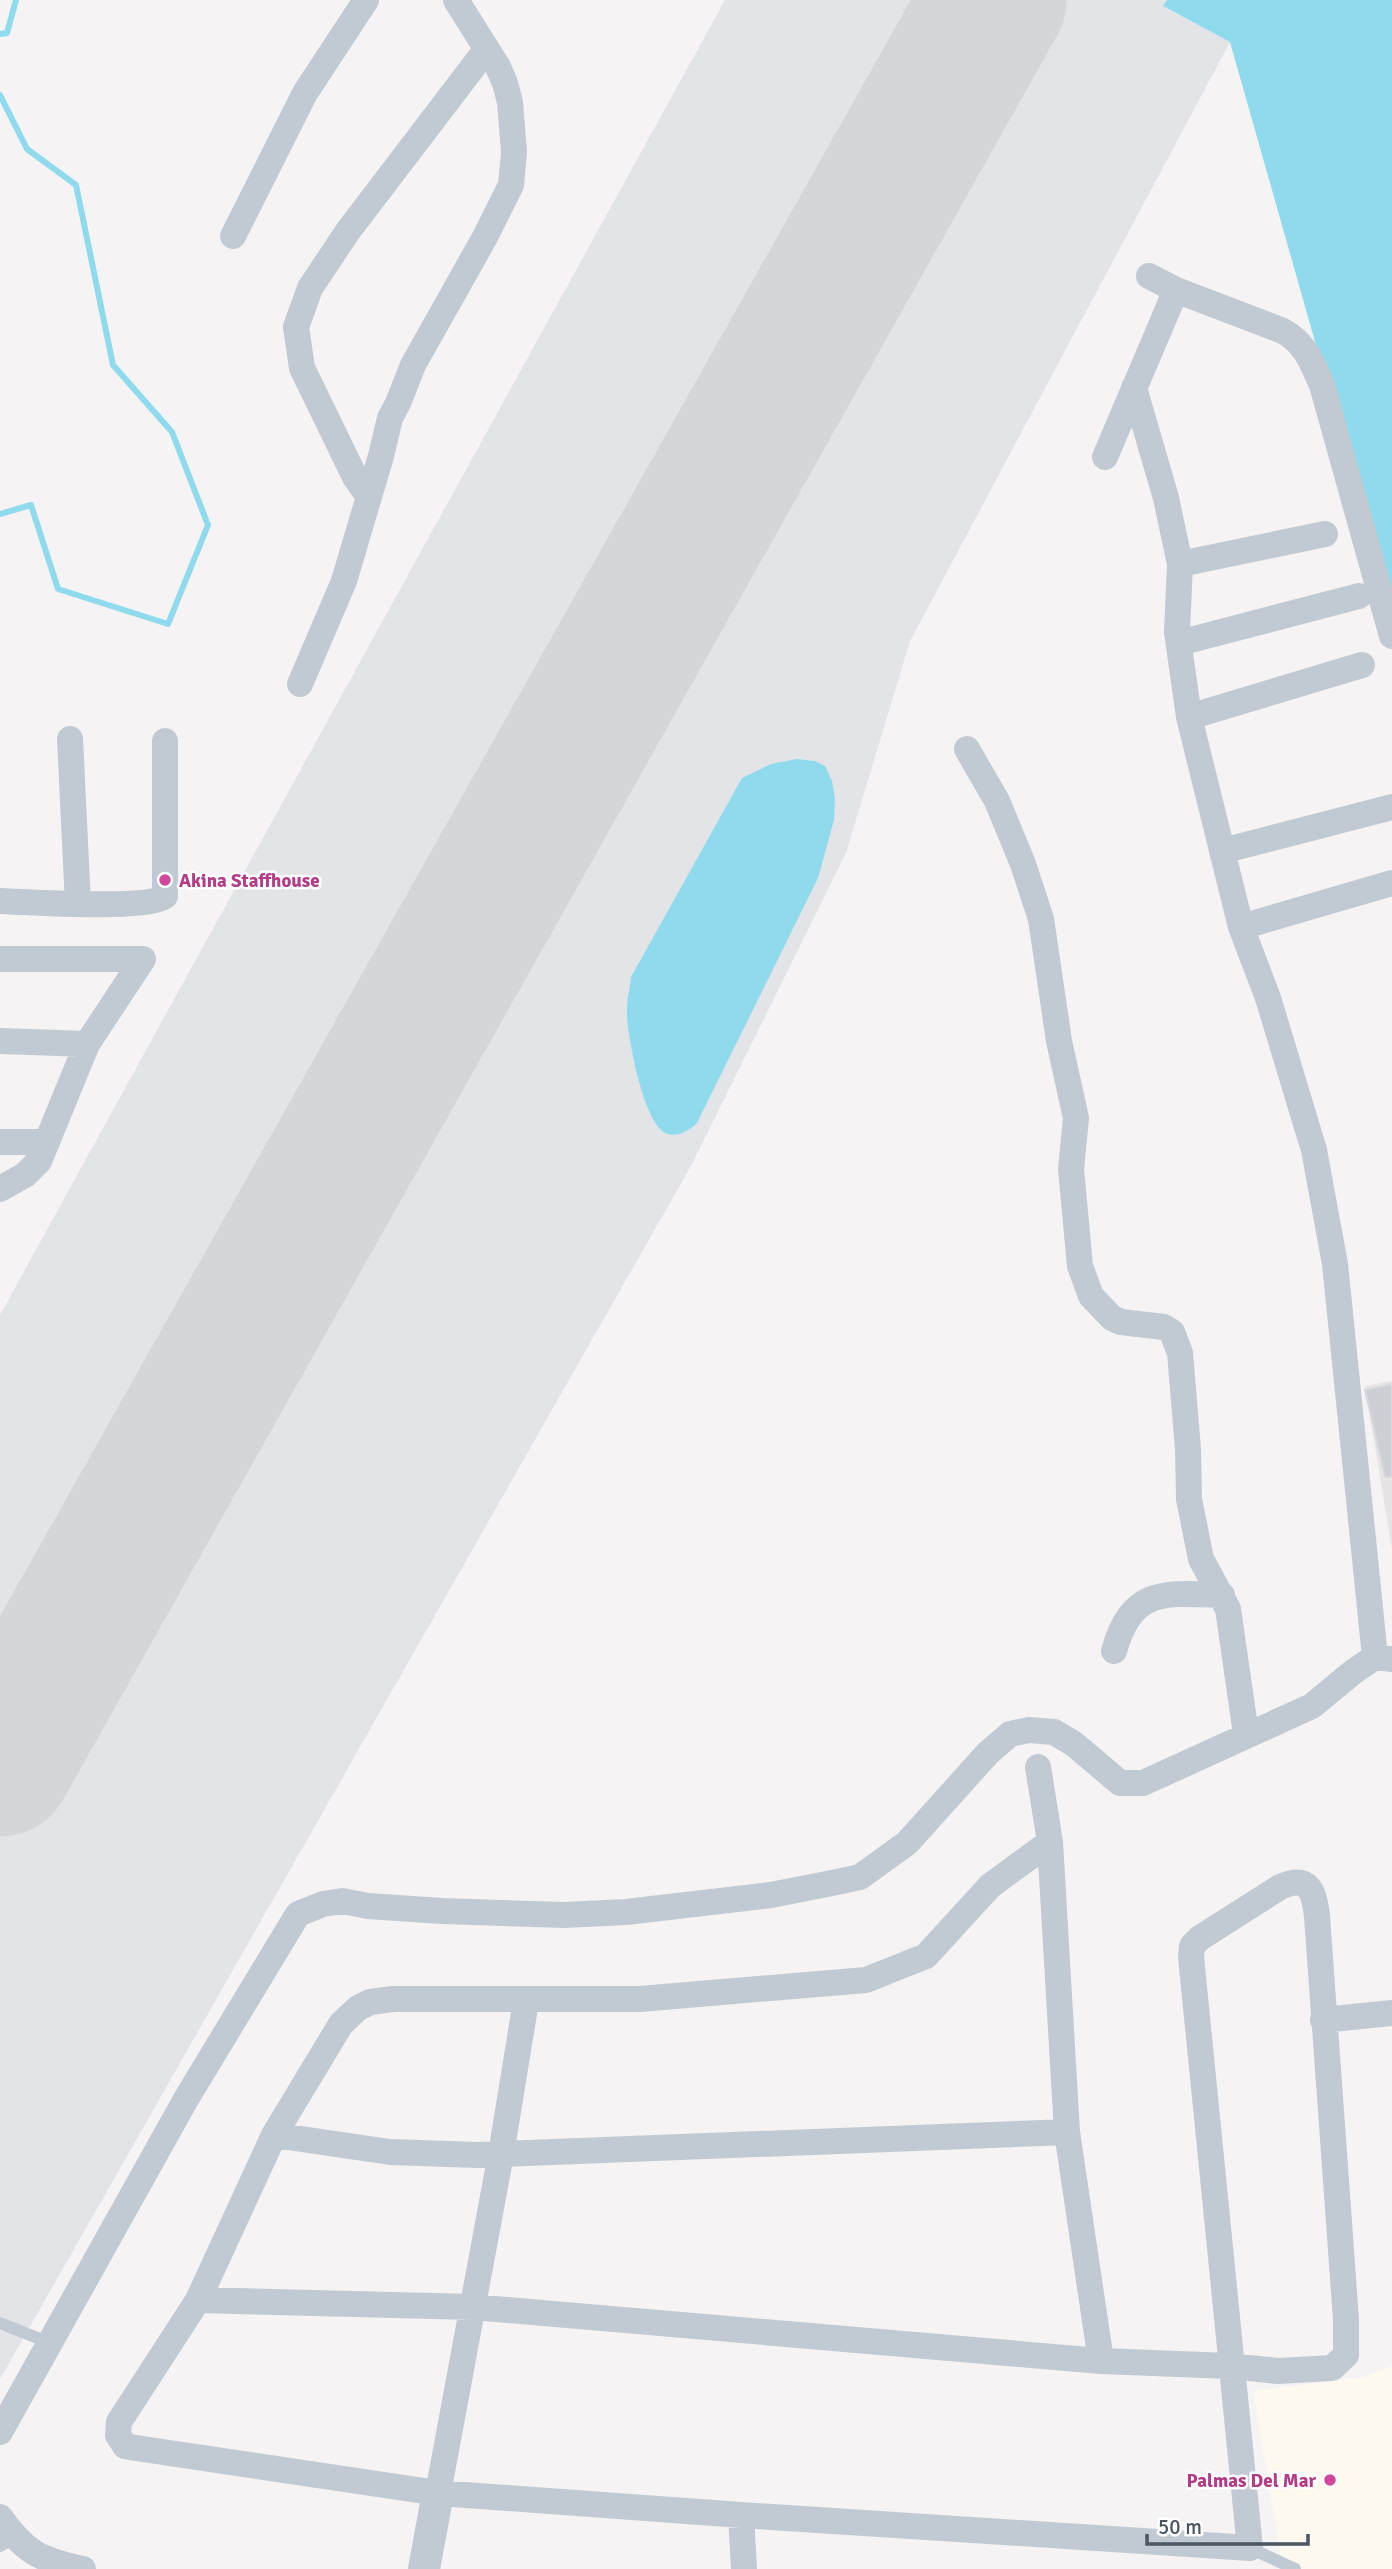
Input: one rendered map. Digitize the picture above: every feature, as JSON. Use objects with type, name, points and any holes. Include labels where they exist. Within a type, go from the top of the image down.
[{"type":"street","points":[[233,236],[305,93],[366,0]]},
{"type":"street","points":[[300,684],[344,582],[390,418],[412,365],[485,237],[511,185],[514,152],[510,102],[498,67],[456,0]]},
{"type":"street","points":[[369,497],[355,477],[302,368],[296,327],[310,288],[348,231],[486,50]]},
{"type":"street","points":[[1149,276],[1283,331],[1297,339],[1304,348],[1322,384],[1392,636]]},
{"type":"street","points":[[1105,457],[1176,289]]},
{"type":"street","points":[[0,2432],[186,2099],[298,1914],[323,1904],[341,1901],[368,1906],[442,1911],[564,1914],[626,1912],[771,1895],[860,1877],[907,1843],[988,1753],[1010,1734],[1029,1730],[1054,1732],[1074,1744],[1120,1783],[1133,1784],[1159,1777],[1312,1706],[1353,1672],[1384,1658],[1335,1264],[1314,1150],[1268,998],[1241,927],[1189,717],[1179,643],[1180,564],[1166,498],[1134,388]]},
{"type":"street","points":[[1180,564],[1325,534]]},
{"type":"street","points":[[1179,643],[1359,596]]},
{"type":"street","points":[[1189,717],[1362,665]]},
{"type":"street","points":[[70,739],[78,904]]},
{"type":"street","points":[[0,901],[78,904],[159,901],[165,896],[165,741]]},
{"type":"street","points":[[967,749],[997,802],[1023,864],[1041,919],[1059,1041],[1076,1118],[1071,1169],[1080,1266],[1091,1296],[1112,1318],[1121,1322],[1164,1327],[1172,1332],[1180,1353],[1188,1449],[1188,1499],[1201,1559],[1228,1609],[1247,1734]]},
{"type":"street","points":[[1222,851],[1392,807]]},
{"type":"street","points":[[1241,927],[1392,883]]},
{"type":"street","points":[[0,959],[143,959],[87,1044],[34,1168],[0,1189]]},
{"type":"street","points":[[0,1041],[87,1044]]},
{"type":"street","points":[[0,1142],[47,1142]]},
{"type":"street","points":[[1114,1651],[1126,1622],[1149,1598],[1188,1594],[1222,1595]]},
{"type":"street","points":[[1038,1767],[1050,1842],[1067,2132],[1101,2361]]},
{"type":"street","points":[[198,2300],[472,2308],[1101,2361],[1230,2366],[1278,2371],[1332,2368],[1346,2355],[1346,2320],[1316,1907],[1307,1886],[1293,1881],[1200,1938],[1192,1946],[1191,1957],[1230,2366],[1250,2548],[438,2493],[125,2445],[117,2435],[119,2422],[198,2300],[274,2135],[341,2024],[358,2008],[370,2002],[393,1999],[640,1999],[866,1980],[926,1956],[990,1886],[1050,1842]]},
{"type":"street","points":[[424,2569],[501,2154],[526,2001]]},
{"type":"street","points":[[1323,2020],[1392,2013]]},
{"type":"street","points":[[274,2135],[390,2152],[477,2155],[1067,2132]]},
{"type":"street","points":[[741,2515],[744,2569]]},
{"type":"street","points":[[0,2517],[8,2542],[49,2561],[83,2569]]},
{"type":"lane","points":[[0,2323],[50,2343]]},
{"type":"lane","points":[[1250,2548],[1295,2569]]},
{"type":"shaded area","points":[[725,0],[1167,0],[1164,7],[1230,42],[910,641],[846,853],[692,1164],[0,2379],[0,1315]]},
{"type":"shaded area","points":[[1392,1381],[1392,1550],[1365,1386]]},
{"type":"shaded area","name":"Palmas Del Mar","points":[[1392,2366],[1392,2569],[1283,2569],[1253,2391],[1364,2377]]},
{"type":"water","points":[[1167,0],[1392,0],[1392,613],[1230,42],[1163,6]]},
{"type":"water","points":[[797,759],[815,761],[825,766],[832,781],[834,820],[818,878],[697,1123],[680,1134],[668,1134],[659,1128],[652,1116],[634,1061],[627,1015],[631,977],[742,778],[771,764]]},
{"type":"building","points":[[1392,1384],[1392,1476],[1385,1477],[1365,1390]]},
{"type":"waterway","points":[[0,34],[7,33],[16,0]]},
{"type":"waterway","points":[[0,95],[27,149],[76,185],[113,365],[172,432],[208,525],[168,624],[58,589],[31,505],[0,514]]},
{"type":"taxiway","points":[[655,565],[673,570],[685,581],[688,606],[685,615],[625,655],[631,579],[646,567],[655,565]]},
{"type":"runway","points":[[0,1764],[994,0]]},
{"type":"place","name":"Akina Staffhouse","points":[[165,880]]},
{"type":"place","name":"Palmas Del Mar","points":[[1330,2480]]}]
